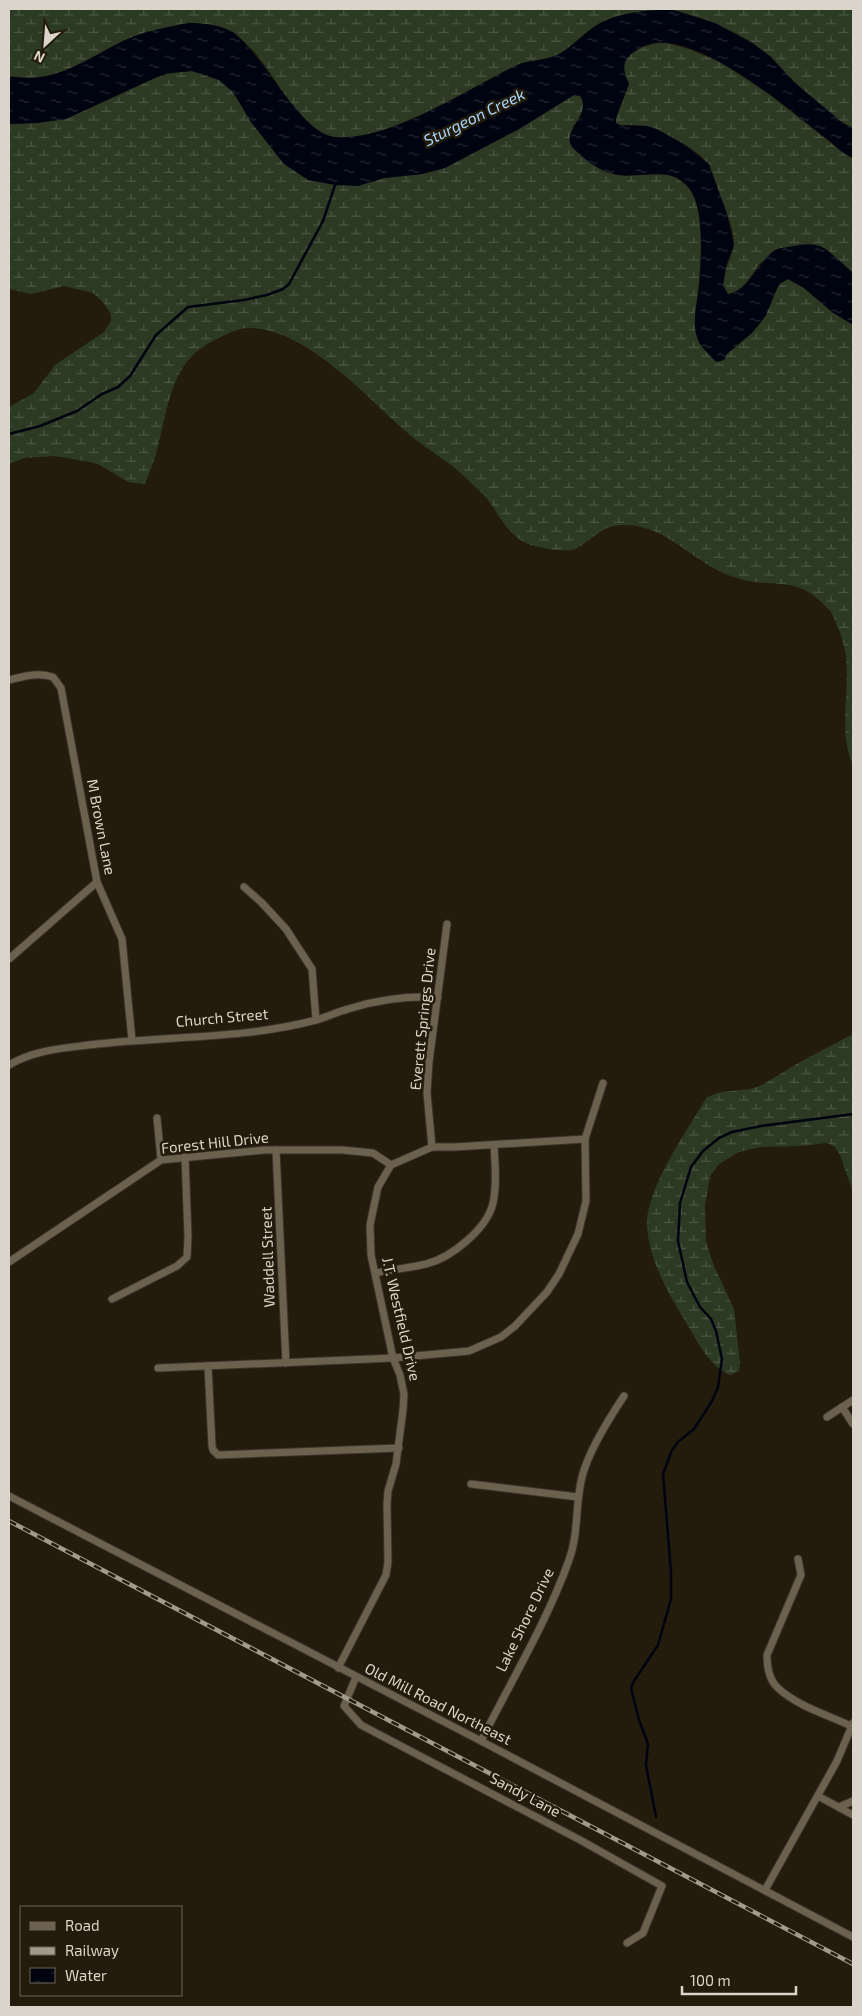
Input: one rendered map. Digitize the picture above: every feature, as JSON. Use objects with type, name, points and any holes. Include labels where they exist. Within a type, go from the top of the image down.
[{"type":"street","name":"M Brown Lane","points":[[9,680],[35,674],[53,677],[61,688],[97,882],[122,938],[132,1040]]},
{"type":"street","points":[[9,958],[97,882]]},
{"type":"street","points":[[244,887],[286,929],[312,969],[316,1020]]},
{"type":"street","name":"Everett Springs Drive","points":[[432,1147],[427,1093],[429,1062],[447,924]]},
{"type":"street","name":"Church Street","points":[[9,1065],[48,1050],[132,1040],[249,1032],[316,1020],[350,1008],[391,1000],[420,996],[438,998]]},
{"type":"street","points":[[158,1368],[393,1358],[468,1351],[485,1345],[516,1326],[547,1292],[569,1255],[583,1219],[586,1186],[585,1139],[603,1083]]},
{"type":"street","points":[[157,1118],[161,1160]]},
{"type":"street","points":[[391,1165],[432,1147],[585,1139]]},
{"type":"street","points":[[376,1272],[428,1264],[455,1251],[479,1230],[493,1205],[496,1168],[494,1145]]},
{"type":"street","name":"Forest Hill Drive","points":[[9,1262],[161,1160],[276,1150],[342,1150],[373,1153],[391,1165]]},
{"type":"street","name":"Waddell Street","points":[[276,1150],[286,1362]]},
{"type":"street","points":[[112,1299],[177,1266],[187,1257],[185,1157]]},
{"type":"street","name":"J.T. Westfield Drive","points":[[338,1668],[386,1575],[388,1562],[387,1504],[399,1448],[404,1394],[400,1375],[393,1358],[372,1255],[370,1225],[378,1187],[391,1165]]},
{"type":"street","points":[[208,1366],[212,1450],[218,1455],[399,1448]]},
{"type":"street","name":"Lake Shore Drive","points":[[481,1740],[549,1609],[562,1579],[570,1557],[576,1530],[578,1497],[582,1476],[589,1457],[624,1396]]},
{"type":"street","points":[[827,1417],[853,1400]]},
{"type":"street","points":[[842,1407],[853,1424]]},
{"type":"street","points":[[471,1484],[578,1497]]},
{"type":"street","name":"Old Mill Road Northeast","points":[[9,1496],[338,1668],[481,1740],[853,1937]]},
{"type":"street","points":[[765,1890],[837,1761],[852,1724],[795,1699],[776,1687],[767,1668],[767,1655],[801,1575],[798,1559]]},
{"type":"street","name":"Sandy Lane","points":[[356,1677],[344,1706],[361,1724],[582,1841],[662,1886],[643,1933],[627,1943]]},
{"type":"street","points":[[818,1796],[853,1815]]},
{"type":"street","points":[[839,1807],[853,1801]]},
{"type":"green space","points":[[9,9],[853,9],[853,128],[826,111],[767,55],[748,40],[703,19],[672,10],[591,29],[555,56],[515,66],[449,101],[394,126],[368,134],[345,138],[327,135],[306,121],[288,100],[258,56],[233,32],[148,31],[124,41],[76,67],[57,74],[32,78],[9,76]]},
{"type":"green space","points":[[663,42],[688,49],[720,62],[769,94],[837,148],[853,158],[853,273],[825,248],[760,263],[743,286],[728,294],[724,289],[723,283],[733,250],[733,231],[725,207],[703,158],[685,144],[651,128],[616,123],[616,118],[629,84],[624,70],[626,60],[640,49]]},
{"type":"green space","points":[[192,71],[219,80],[233,92],[251,122],[284,164],[358,186],[384,178],[422,174],[445,168],[519,129],[574,95],[580,96],[583,109],[572,128],[624,176],[650,173],[666,174],[682,182],[693,195],[700,219],[701,235],[700,270],[695,313],[727,354],[758,326],[766,315],[776,290],[788,279],[804,288],[832,312],[853,325],[853,765],[845,733],[847,664],[844,647],[833,615],[818,599],[795,586],[761,583],[734,577],[707,564],[656,532],[641,527],[617,525],[610,527],[571,550],[552,549],[528,544],[509,530],[486,497],[460,472],[404,430],[352,382],[312,351],[291,339],[269,331],[242,329],[211,342],[192,356],[184,366],[172,390],[156,454],[145,484],[128,482],[100,465],[55,456],[24,458],[9,464],[9,407],[34,393],[55,365],[104,332],[111,321],[111,314],[102,301],[93,293],[64,286],[31,294],[9,289],[9,124],[66,119],[157,77],[171,73]]},
{"type":"green space","points":[[853,1034],[853,1192],[840,1155],[834,1146],[827,1143],[760,1147],[739,1152],[719,1164],[710,1176],[705,1205],[706,1242],[714,1266],[734,1309],[740,1362],[739,1371],[731,1375],[717,1367],[705,1354],[661,1278],[652,1253],[647,1227],[652,1196],[669,1160],[707,1097],[721,1092],[751,1089],[762,1085]]},
{"type":"water","name":"Sturgeon Creek","points":[[670,9],[715,23],[754,44],[771,57],[794,82],[844,124],[853,128],[853,158],[842,152],[787,108],[736,71],[709,56],[682,46],[658,43],[638,49],[628,57],[624,69],[629,84],[616,118],[616,123],[620,125],[647,126],[657,129],[685,145],[709,164],[727,214],[734,245],[727,263],[723,285],[728,294],[735,292],[748,282],[763,261],[775,250],[801,245],[818,245],[828,251],[853,273],[853,325],[832,312],[804,288],[788,279],[779,284],[766,315],[753,332],[727,354],[724,360],[715,361],[699,343],[695,327],[700,278],[701,229],[694,197],[687,186],[679,179],[669,175],[608,173],[579,154],[570,144],[570,137],[582,110],[583,103],[580,96],[574,95],[519,129],[445,168],[422,174],[384,178],[358,186],[335,185],[308,180],[284,164],[251,122],[233,92],[219,80],[192,71],[171,73],[157,77],[66,119],[9,124],[9,76],[25,78],[55,74],[125,40],[157,29],[195,23],[218,26],[234,33],[258,58],[295,108],[321,132],[334,137],[356,136],[403,123],[520,64],[555,56],[591,29],[609,19],[629,13]]},
{"type":"waterway","points":[[9,434],[40,426],[77,411],[102,394],[118,387],[130,376],[156,335],[188,307],[244,300],[283,289],[289,284],[323,221],[335,185],[337,184]]},
{"type":"waterway","points":[[656,1817],[646,1765],[648,1744],[639,1720],[631,1688],[658,1645],[671,1599],[671,1572],[663,1474],[672,1450],[678,1442],[694,1429],[712,1401],[718,1387],[722,1359],[716,1331],[711,1319],[700,1307],[687,1282],[678,1241],[680,1203],[691,1167],[703,1151],[719,1138],[732,1132],[761,1126],[853,1114]]},
{"type":"railway","points":[[9,1521],[853,1964]]}]
